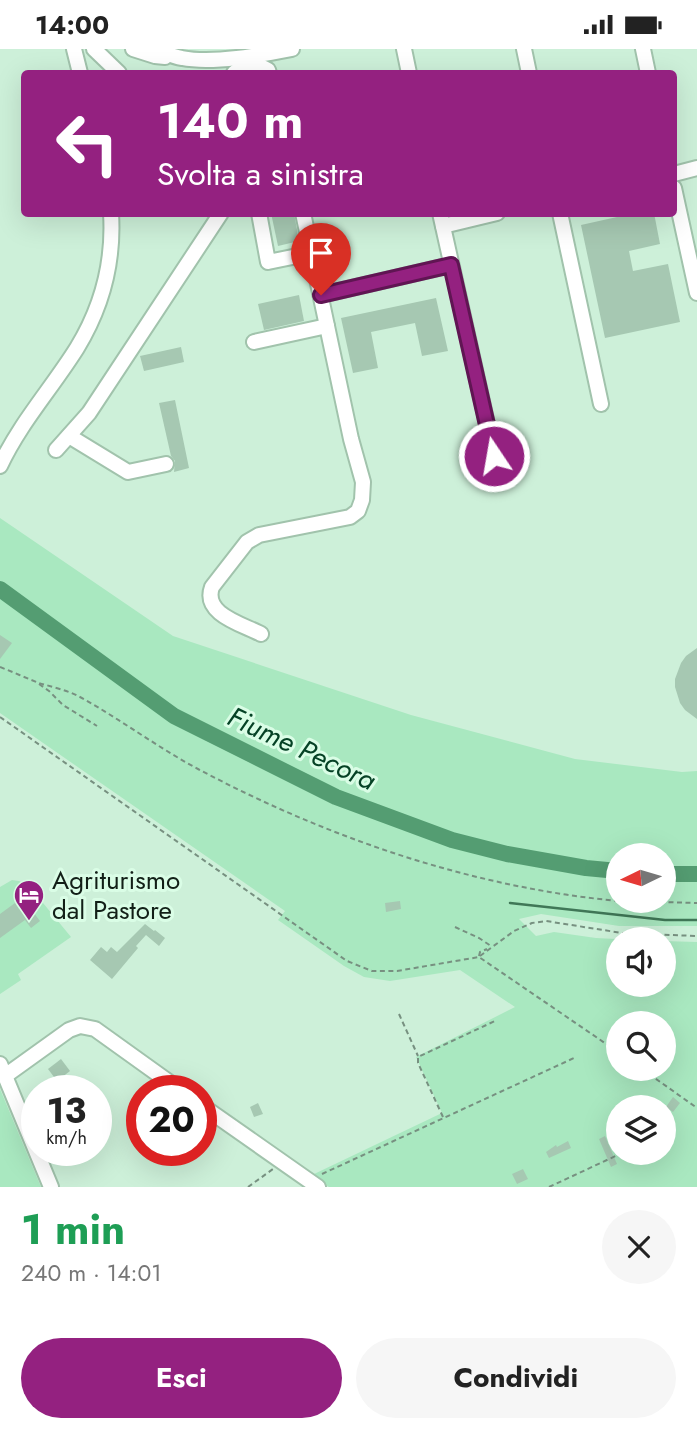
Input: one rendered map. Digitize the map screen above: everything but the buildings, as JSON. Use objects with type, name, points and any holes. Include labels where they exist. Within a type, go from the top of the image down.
[{"type":"street","points":[[74,49],[79,70]]},
{"type":"street","points":[[94,49],[114,70]]},
{"type":"street","points":[[133,49],[155,55],[212,59],[292,49]]},
{"type":"street","points":[[156,49],[181,58]]},
{"type":"street","points":[[404,49],[408,70]]},
{"type":"street","points":[[524,49],[528,70]]},
{"type":"street","points":[[643,49],[648,70]]},
{"type":"street","points":[[238,70],[251,64],[268,70]]},
{"type":"street","points":[[677,173],[697,169]]},
{"type":"street","points":[[677,202],[697,293]]},
{"type":"street","points":[[0,466],[11,443],[78,347],[101,299],[112,239],[111,217]]},
{"type":"street","points":[[56,450],[89,413],[218,217]]},
{"type":"street","points":[[260,217],[268,262],[312,253]]},
{"type":"street","points":[[261,633],[216,612],[209,594],[212,587],[247,542],[259,535],[350,517],[358,511],[362,500],[363,482],[351,439],[304,217]]},
{"type":"street","points":[[465,217],[441,220],[494,456]]},
{"type":"street","points":[[561,217],[601,404]]},
{"type":"street","points":[[321,295],[451,265]]},
{"type":"street","points":[[254,342],[327,326]]},
{"type":"street","points":[[69,436],[128,472],[166,464]]},
{"type":"street","points":[[0,453],[11,443]]},
{"type":"street","points":[[51,1187],[2,1070],[80,1026],[95,1029],[159,1075]]},
{"type":"street","points":[[217,1116],[313,1184]]},
{"type":"path","points":[[1,668],[77,696],[211,775],[296,816],[392,853],[504,884],[606,899]]},
{"type":"path","points":[[36,682],[63,705],[97,726]]},
{"type":"path","points":[[0,717],[347,961],[372,971],[397,971],[479,957],[514,931],[532,923],[546,921],[622,933],[697,936]]},
{"type":"path","points":[[676,902],[697,903]]},
{"type":"path","points":[[455,927],[479,938],[490,947]]},
{"type":"path","points":[[479,957],[606,1044]]},
{"type":"path","points":[[399,1014],[443,1118]]},
{"type":"path","points":[[418,1057],[496,1020]]},
{"type":"path","points":[[313,1184],[443,1118],[574,1058]]},
{"type":"path","points":[[659,1081],[697,1108]]},
{"type":"path","points":[[549,1187],[606,1160]]},
{"type":"path","points":[[248,1187],[283,1163]]},
{"type":"green space","points":[[0,518],[173,636],[411,715],[575,759],[682,772],[697,771],[697,926],[619,926],[541,914],[519,919],[536,936],[554,932],[606,939],[606,997],[676,997],[676,941],[697,942],[697,1187],[329,1187],[312,1175],[442,1113],[416,1057],[515,1007],[460,970],[390,981],[364,977],[278,920],[285,911],[0,713]]},
{"type":"green space","name":"Agriturismo dal Pastore","points":[[12,880],[29,886],[71,937],[18,974],[21,980],[0,994],[0,887]]},
{"type":"green space","points":[[0,1089],[21,1139],[21,1166],[32,1166],[41,1187],[0,1187]]},
{"type":"waterway","name":"Fiume Pecora","points":[[0,589],[174,716],[336,797],[452,840],[507,854],[606,870]]},
{"type":"waterway","name":"Fiume Pecora","points":[[676,874],[697,874]]},
{"type":"waterway","points":[[510,903],[665,920],[697,920]]},
{"type":"place","name":"Agriturismo dal Pastore","points":[[29,922]]},
{"type":"route","points":[[321,295],[451,265],[494,456]]}]
